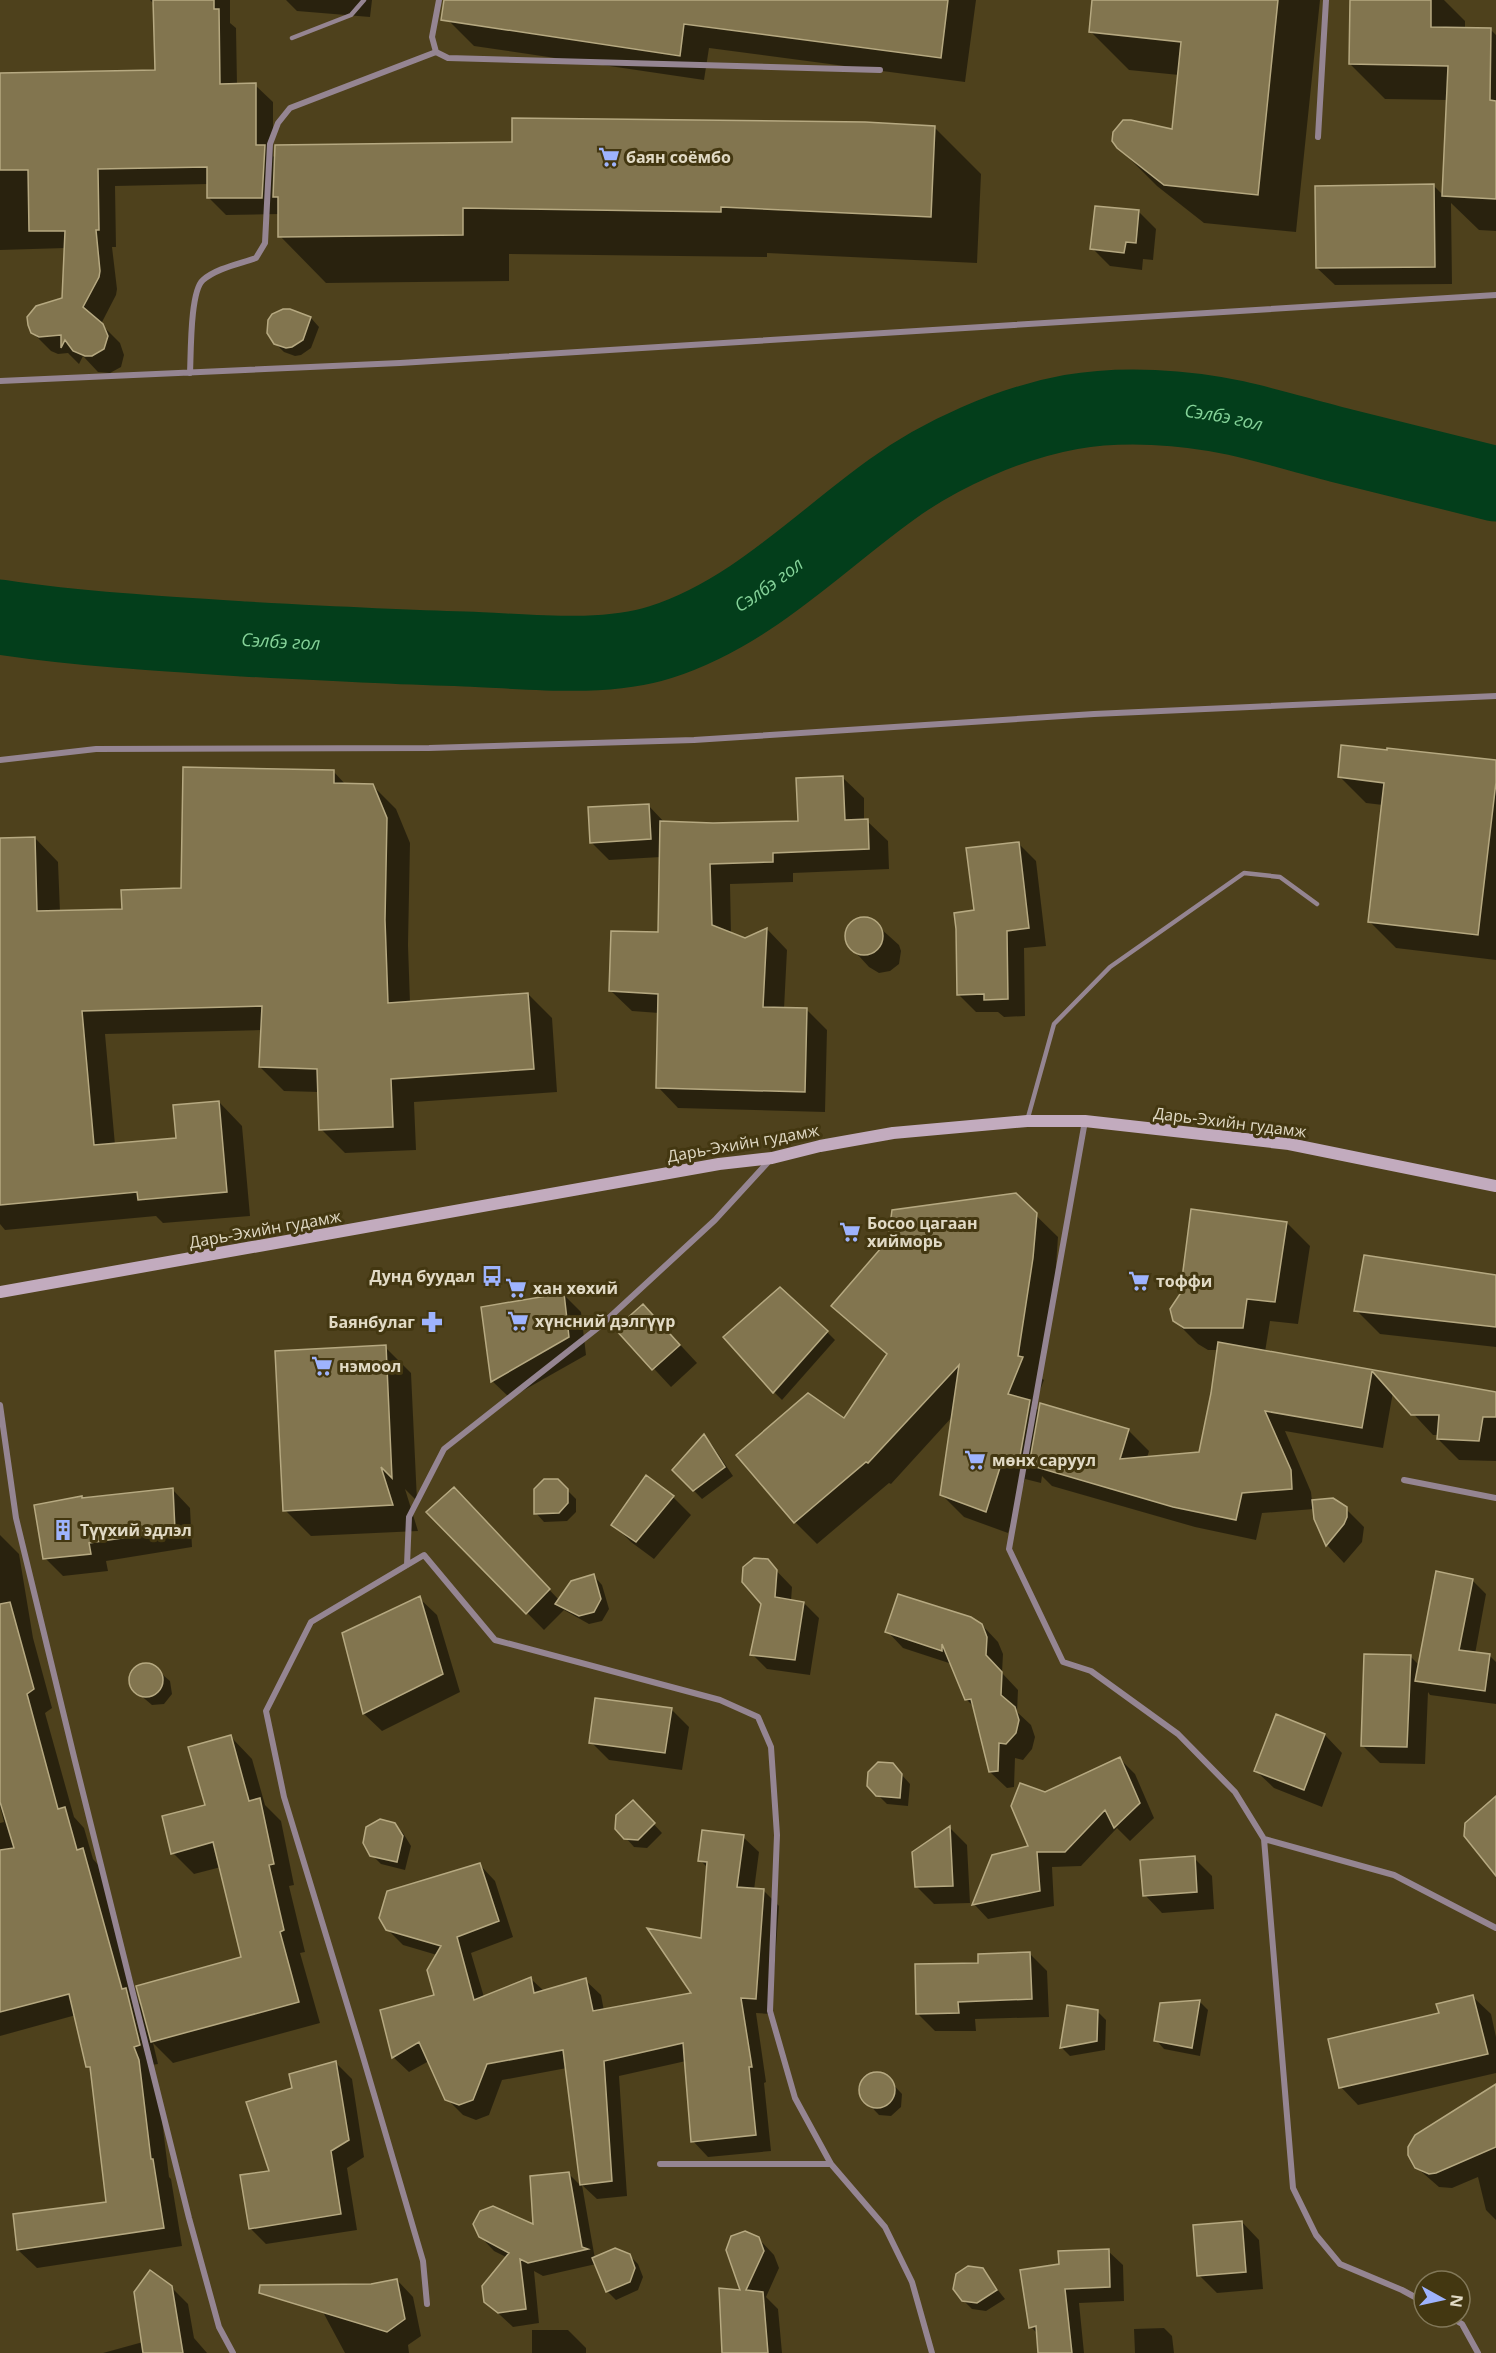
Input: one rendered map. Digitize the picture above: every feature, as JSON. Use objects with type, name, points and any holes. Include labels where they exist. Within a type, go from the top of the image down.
[{"type":"main road","name":"Дарь-Эхийн гудамж","points":[[0,1293],[719,1164],[772,1158],[820,1146],[893,1133],[1027,1121],[1085,1121],[1289,1144],[1496,1186]]},
{"type":"street","points":[[436,52],[432,37],[439,0]]},
{"type":"street","points":[[1317,136],[1326,0]]},
{"type":"street","points":[[190,373],[196,293],[201,281],[221,270],[256,258],[265,243],[270,144],[278,123],[290,108],[436,52],[448,58],[880,70]]},
{"type":"street","points":[[0,381],[400,363],[1496,295]]},
{"type":"street","points":[[0,760],[96,749],[429,748],[694,740],[1094,714],[1496,696]]},
{"type":"street","points":[[1085,1121],[1009,1550],[1063,1662],[1091,1671],[1178,1734],[1235,1792],[1264,1839],[1293,2188],[1317,2235],[1340,2264],[1412,2295]]},
{"type":"street","points":[[407,1564],[409,1517],[444,1449],[599,1327],[715,1220],[772,1158]]},
{"type":"street","points":[[0,1405],[16,1518],[75,1761],[189,2218],[219,2327],[233,2353]]},
{"type":"street","points":[[1404,1480],[1496,1498]]},
{"type":"street","points":[[427,2304],[423,2261],[362,2050],[284,1797],[266,1711],[311,1622],[424,1555],[495,1640],[720,1700],[758,1717],[771,1747],[777,1835],[770,2010],[795,2098],[831,2164],[885,2228],[912,2282],[932,2353]]},
{"type":"street","points":[[1264,1839],[1394,1875],[1496,1928]]},
{"type":"street","points":[[660,2164],[831,2164]]},
{"type":"street","points":[[1465,2329],[1478,2353]]},
{"type":"lane","points":[[292,38],[351,15],[364,0]]},
{"type":"lane","points":[[1027,1121],[1054,1024],[1110,967],[1244,873],[1280,877],[1317,904]]},
{"type":"building","points":[[153,0],[214,0],[214,9],[219,9],[220,84],[256,83],[256,145],[265,145],[262,198],[207,198],[207,167],[98,169],[99,230],[96,230],[100,271],[83,307],[103,324],[108,336],[104,349],[92,356],[85,356],[73,351],[65,340],[61,348],[61,335],[39,337],[31,333],[28,325],[27,317],[36,306],[62,298],[65,231],[29,231],[28,170],[0,170],[0,73],[155,70]]},
{"type":"building","points":[[444,0],[948,0],[941,58],[684,24],[680,56],[441,20]]},
{"type":"building","points":[[1092,0],[1278,0],[1258,195],[1164,185],[1117,148],[1112,141],[1113,132],[1123,120],[1172,129],[1181,42],[1089,32]]},
{"type":"building","points":[[1350,0],[1431,0],[1431,27],[1491,28],[1490,100],[1496,101],[1496,199],[1442,196],[1448,66],[1349,64]]},
{"type":"building","points":[[512,118],[865,122],[935,126],[931,217],[721,207],[721,212],[463,208],[463,235],[278,237],[278,197],[273,197],[275,145],[512,142]]},
{"type":"building","points":[[1434,184],[1435,267],[1316,268],[1315,186]]},
{"type":"building","points":[[1095,206],[1139,210],[1136,243],[1126,242],[1124,253],[1090,249]]},
{"type":"building","points":[[283,309],[290,309],[311,317],[303,340],[286,348],[274,344],[267,333],[268,320],[272,314]]},
{"type":"building","points":[[1341,745],[1496,760],[1496,782],[1478,935],[1368,922],[1384,783],[1338,777]]},
{"type":"building","points":[[183,767],[334,770],[334,783],[373,784],[387,818],[385,920],[388,1003],[528,993],[534,1069],[391,1079],[393,1127],[319,1130],[317,1069],[259,1067],[262,1006],[82,1011],[94,1145],[176,1138],[173,1105],[219,1101],[227,1192],[138,1200],[137,1192],[0,1205],[0,838],[35,837],[37,911],[122,909],[121,890],[181,888]]},
{"type":"building","points":[[843,776],[845,820],[868,819],[869,849],[773,853],[773,862],[710,864],[712,925],[745,938],[767,928],[763,1007],[807,1008],[805,1092],[656,1088],[658,994],[609,991],[611,931],[658,932],[660,821],[713,823],[798,821],[796,778]]},
{"type":"building","points":[[649,804],[651,839],[590,843],[588,807]]},
{"type":"building","points":[[1019,842],[1029,928],[1007,931],[1008,999],[984,1000],[984,994],[957,995],[954,913],[974,910],[966,848]]},
{"type":"building","points":[[864,917],[878,922],[883,936],[878,950],[864,955],[850,950],[845,936],[850,922]]},
{"type":"building","points":[[1016,1193],[1037,1213],[1033,1258],[1018,1356],[1023,1357],[1008,1394],[1030,1400],[1019,1462],[1003,1458],[986,1512],[940,1495],[959,1365],[868,1463],[866,1462],[794,1523],[736,1455],[808,1393],[844,1418],[887,1354],[831,1306],[888,1240],[892,1210]]},
{"type":"building","points":[[1191,1209],[1287,1222],[1275,1302],[1247,1299],[1243,1328],[1184,1328],[1173,1321],[1170,1309],[1180,1294]]},
{"type":"building","points":[[1364,1255],[1496,1275],[1496,1327],[1354,1311]]},
{"type":"building","points":[[780,1287],[828,1331],[773,1393],[723,1337]]},
{"type":"building","points":[[564,1293],[569,1337],[491,1382],[481,1307]]},
{"type":"building","points":[[643,1304],[680,1345],[652,1370],[615,1329]]},
{"type":"building","points":[[1218,1342],[1496,1392],[1496,1417],[1483,1417],[1479,1441],[1437,1439],[1439,1415],[1411,1415],[1372,1371],[1362,1428],[1265,1411],[1291,1470],[1292,1489],[1242,1493],[1236,1520],[1173,1507],[1029,1465],[1040,1403],[1129,1429],[1120,1459],[1199,1452]]},
{"type":"building","points":[[386,1345],[392,1478],[381,1467],[393,1505],[283,1511],[275,1351]]},
{"type":"building","points":[[704,1434],[725,1467],[693,1491],[672,1470]]},
{"type":"building","points":[[646,1475],[674,1496],[636,1542],[611,1525]]},
{"type":"building","points":[[544,1479],[558,1479],[568,1489],[568,1503],[559,1513],[534,1514],[534,1489]]},
{"type":"building","points":[[454,1487],[550,1589],[526,1614],[426,1512]]},
{"type":"building","points":[[173,1488],[175,1530],[89,1543],[91,1554],[43,1559],[34,1505],[82,1496],[82,1498]]},
{"type":"building","points":[[1333,1498],[1347,1507],[1347,1517],[1326,1546],[1314,1519],[1312,1500]]},
{"type":"building","points":[[754,1558],[768,1559],[777,1570],[775,1597],[804,1602],[795,1660],[750,1655],[761,1604],[742,1582],[743,1567]]},
{"type":"building","points":[[1436,1571],[1473,1579],[1459,1650],[1490,1654],[1485,1691],[1415,1681]]},
{"type":"building","points":[[594,1574],[601,1599],[594,1612],[579,1616],[555,1604],[571,1581]]},
{"type":"building","points":[[898,1594],[971,1617],[982,1624],[987,1637],[986,1655],[1002,1672],[1001,1695],[1015,1707],[1019,1720],[1016,1733],[1006,1744],[999,1743],[998,1771],[989,1772],[971,1699],[965,1700],[942,1644],[942,1651],[885,1632]]},
{"type":"building","points":[[420,1596],[443,1674],[363,1714],[342,1633]]},
{"type":"building","points":[[10,1602],[34,1689],[27,1694],[58,1809],[65,1807],[77,1850],[83,1848],[122,1989],[126,1988],[140,2045],[134,2047],[139,2060],[151,2159],[153,2159],[164,2228],[17,2250],[13,2214],[106,2202],[90,2067],[86,2067],[69,1994],[0,2012],[0,1850],[14,1848],[0,1802],[0,1604]]},
{"type":"building","points":[[1364,1654],[1411,1655],[1407,1747],[1361,1746]]},
{"type":"building","points":[[146,1663],[158,1668],[163,1680],[158,1692],[146,1697],[134,1692],[129,1680],[134,1668]]},
{"type":"building","points":[[595,1698],[672,1708],[665,1753],[589,1743]]},
{"type":"building","points":[[1276,1714],[1325,1734],[1304,1790],[1254,1771]]},
{"type":"building","points":[[231,1735],[249,1801],[260,1798],[274,1864],[269,1865],[284,1930],[280,1932],[299,2002],[151,2042],[136,1986],[241,1957],[213,1842],[171,1854],[162,1816],[205,1805],[188,1747]]},
{"type":"building","points":[[1120,1757],[1140,1803],[1114,1828],[1105,1810],[1065,1852],[1037,1852],[1040,1891],[972,1905],[992,1855],[1028,1846],[1011,1806],[1020,1783],[1045,1792]]},
{"type":"building","points":[[878,1762],[893,1763],[902,1774],[900,1798],[876,1796],[867,1786],[868,1772]]},
{"type":"building","points":[[1496,1796],[1496,1876],[1464,1836],[1465,1823]]},
{"type":"building","points":[[633,1800],[655,1823],[638,1840],[624,1839],[615,1829],[616,1815]]},
{"type":"building","points":[[380,1819],[395,1823],[403,1836],[397,1862],[370,1856],[363,1843],[366,1827]]},
{"type":"building","points":[[950,1826],[953,1886],[915,1887],[912,1852]]},
{"type":"building","points":[[702,1830],[744,1835],[737,1887],[764,1889],[756,1999],[741,1998],[752,2067],[749,2067],[756,2135],[691,2142],[683,2043],[604,2061],[612,2181],[580,2185],[563,2050],[487,2064],[473,2100],[459,2105],[445,2100],[419,2042],[392,2058],[380,2010],[434,1995],[427,1970],[441,1946],[386,1930],[379,1918],[387,1891],[480,1863],[499,1921],[457,1937],[474,2000],[531,1977],[534,1993],[586,1978],[593,2011],[691,1993],[647,1928],[701,1938],[707,1862],[698,1861]]},
{"type":"building","points":[[1195,1856],[1197,1892],[1143,1896],[1140,1860]]},
{"type":"building","points":[[1030,1952],[1032,1999],[958,2002],[959,2013],[916,2014],[915,1964],[978,1963],[978,1954]]},
{"type":"building","points":[[1473,1995],[1488,2054],[1339,2088],[1328,2039],[1439,2013],[1436,2004]]},
{"type":"building","points":[[1200,2000],[1192,2048],[1154,2041],[1160,2003]]},
{"type":"building","points":[[1067,2005],[1098,2010],[1097,2041],[1060,2048]]},
{"type":"building","points":[[336,2061],[349,2140],[331,2151],[341,2214],[249,2229],[240,2175],[269,2171],[246,2102],[292,2088],[289,2074]]},
{"type":"building","points":[[877,2072],[889,2078],[895,2090],[889,2102],[877,2108],[865,2102],[859,2090],[865,2078]]},
{"type":"building","points":[[1496,2084],[1496,2147],[1436,2173],[1429,2174],[1415,2168],[1408,2155],[1408,2147],[1415,2135]]},
{"type":"building","points":[[569,2172],[582,2247],[588,2249],[528,2263],[520,2259],[526,2309],[498,2313],[484,2302],[482,2286],[509,2253],[479,2237],[473,2224],[480,2211],[493,2206],[533,2224],[530,2176]]},
{"type":"building","points":[[1242,2221],[1246,2272],[1197,2276],[1193,2225]]},
{"type":"building","points":[[745,2231],[759,2237],[764,2251],[746,2290],[763,2292],[768,2353],[722,2353],[719,2288],[740,2290],[726,2250],[731,2236]]},
{"type":"building","points":[[615,2248],[630,2254],[635,2268],[630,2282],[606,2292],[592,2258]]},
{"type":"building","points":[[1109,2249],[1110,2287],[1065,2289],[1072,2353],[1038,2353],[1036,2326],[1029,2328],[1020,2270],[1059,2264],[1058,2251]]},
{"type":"building","points":[[968,2266],[983,2268],[997,2290],[977,2303],[962,2301],[953,2289],[956,2274]]},
{"type":"building","points":[[150,2270],[172,2286],[183,2353],[143,2353],[134,2292]]},
{"type":"building","points":[[397,2279],[405,2319],[387,2332],[259,2293],[260,2285],[371,2284]]},
{"type":"waterway","name":"Сэлбэ гол","points":[[0,617],[122,631],[354,645],[564,653],[638,648],[694,629],[724,614],[782,575],[891,490],[953,452],[1024,424],[1091,409],[1132,407],[1216,414],[1496,484]]},
{"type":"place","name":"баян соёмбо","points":[[609,157]]},
{"type":"place","name":"Босоо цагаан хийморь","points":[[850,1232]]},
{"type":"place","name":"Дунд буудал","points":[[492,1276]]},
{"type":"place","name":"тоффи","points":[[1139,1281]]},
{"type":"place","name":"хан хөхий","points":[[516,1288]]},
{"type":"place","name":"хүнсний дэлгүүр","points":[[518,1321]]},
{"type":"place","name":"Баянбулаг","points":[[432,1322]]},
{"type":"place","name":"нэмоол","points":[[322,1366]]},
{"type":"place","name":"мөнх саруул","points":[[975,1460]]},
{"type":"place","name":"Түүхий эдлэл","points":[[63,1530]]}]
